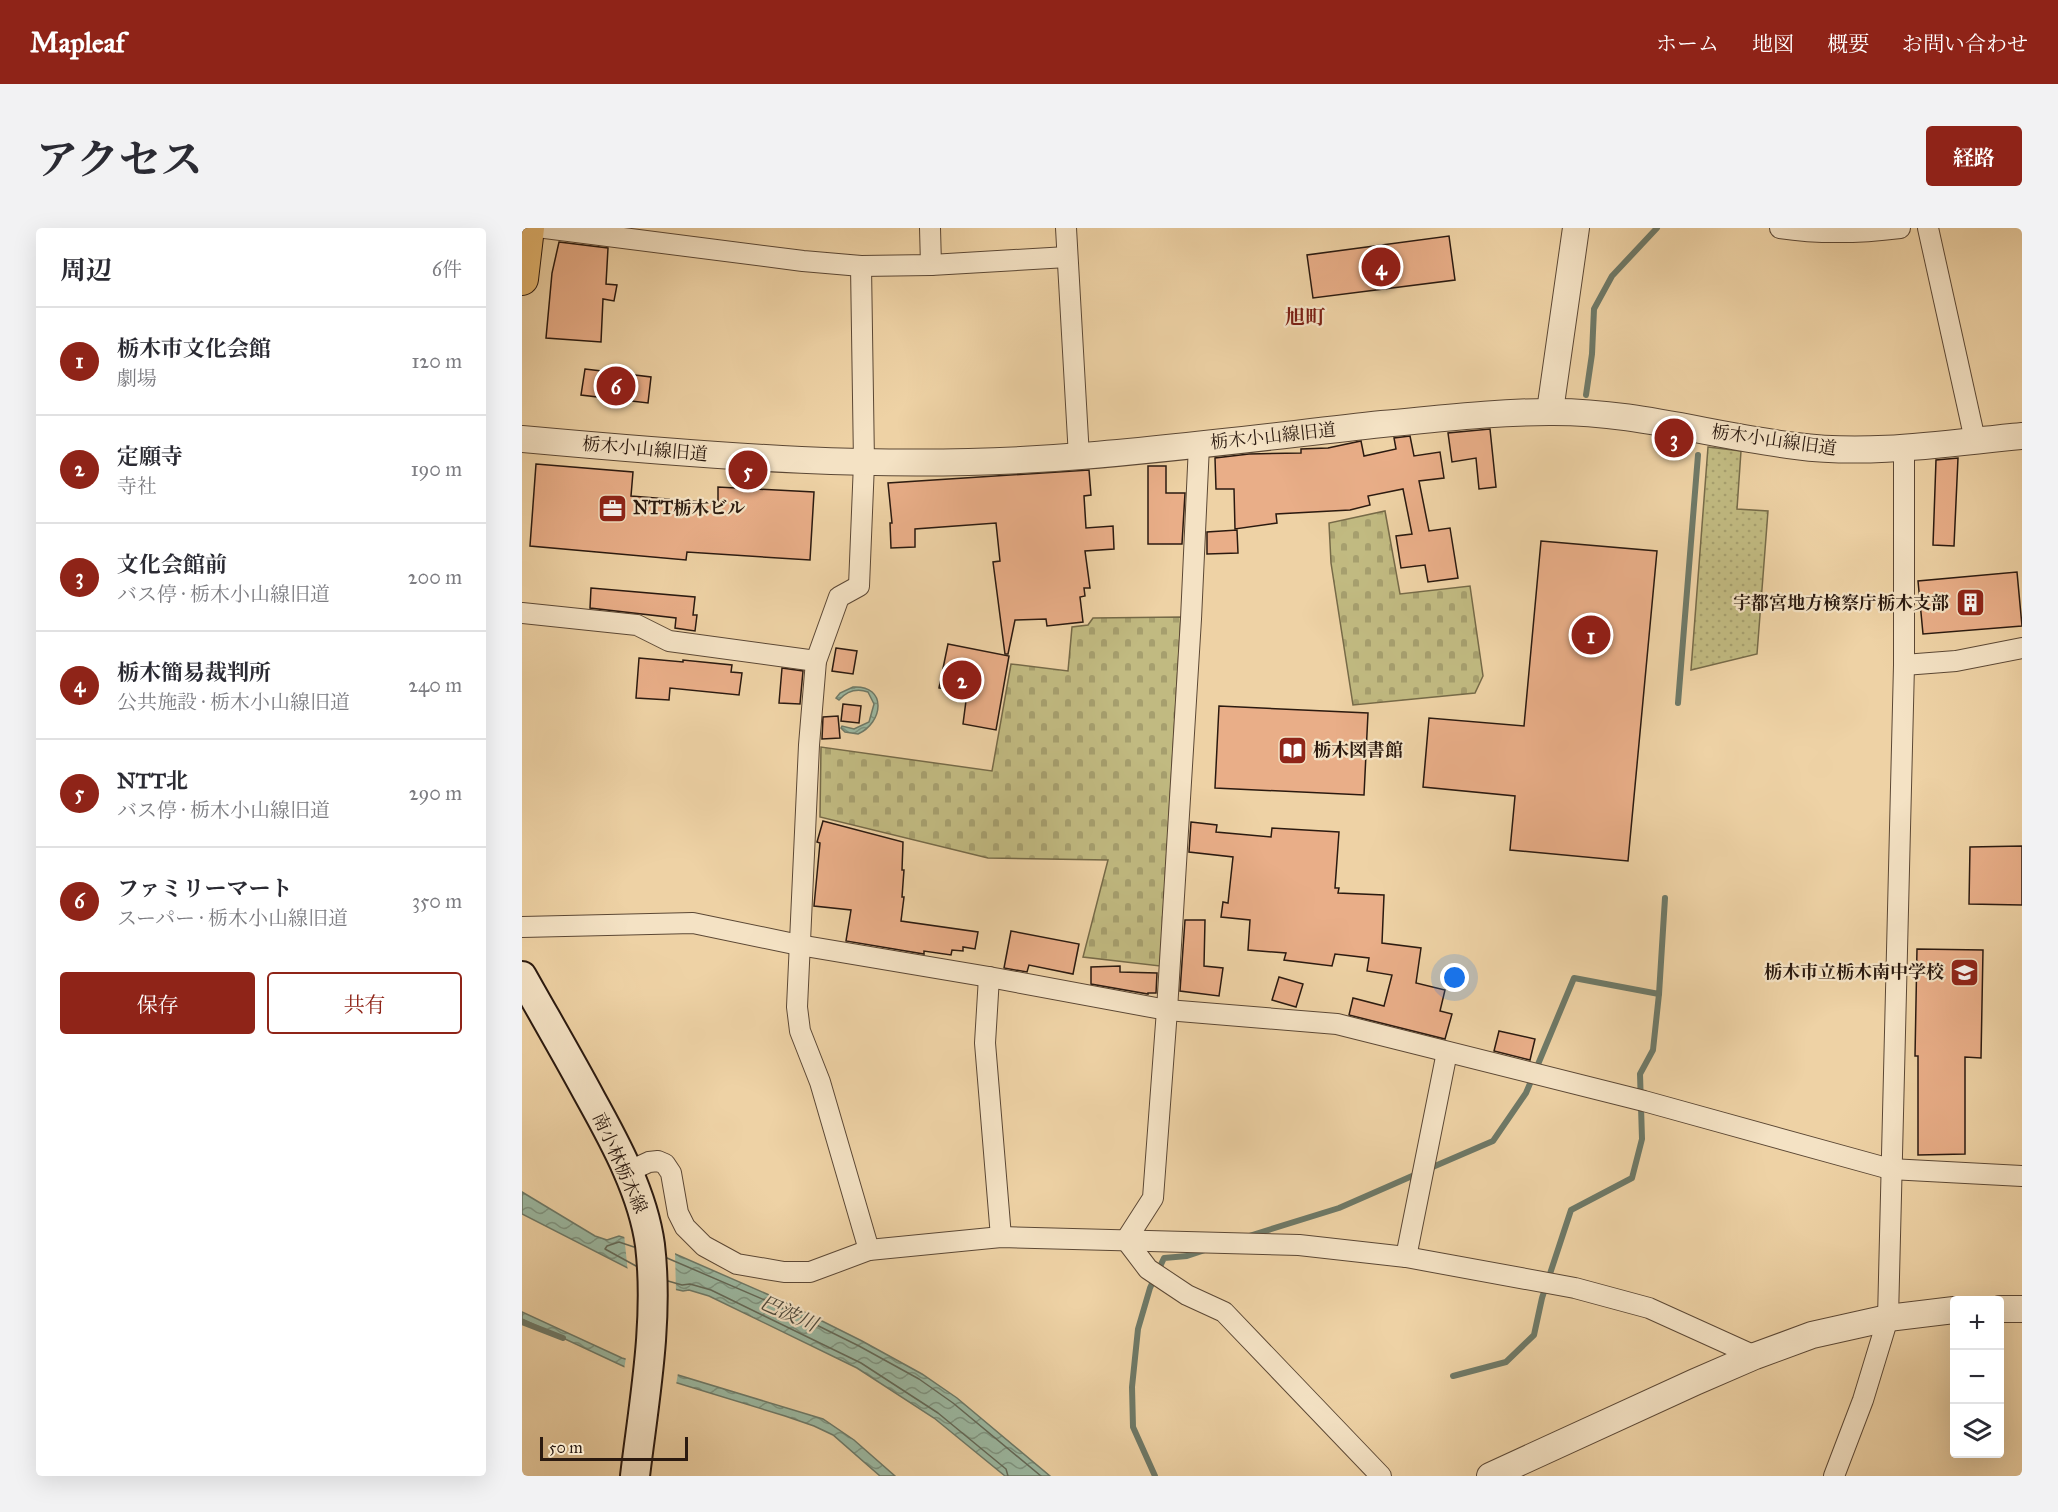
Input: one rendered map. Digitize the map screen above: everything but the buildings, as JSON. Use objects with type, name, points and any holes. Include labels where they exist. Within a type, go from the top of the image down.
[{"type":"main road","points":[[522,279],[528,228]]},
{"type":"main road","name":"南小林栃木線","points":[[522,976],[606,1127],[627,1172],[645,1220],[650,1245],[652,1281],[647,1370],[635,1476]]},
{"type":"street","points":[[545,228],[803,261],[861,266],[931,265],[1067,257]]},
{"type":"street","points":[[930,228],[931,265]]},
{"type":"street","points":[[1066,228],[1079,457]]},
{"type":"street","points":[[1550,411],[1576,228]]},
{"type":"street","points":[[1780,228],[1799,231],[1862,233],[1900,228]]},
{"type":"street","points":[[1929,228],[1975,440]]},
{"type":"street","points":[[861,266],[864,463],[859,586],[839,597],[816,661],[809,745],[797,1007],[800,1031],[820,1082],[869,1250]]},
{"type":"street","name":"栃木小山線旧道","points":[[522,439],[718,455],[864,463],[952,463],[1079,457],[1472,415],[1550,411],[1662,421],[1798,447],[1857,450],[2022,436]]},
{"type":"street","points":[[1126,1240],[1153,1198],[1191,619],[1199,445]]},
{"type":"street","points":[[1834,1476],[1863,1400],[1888,1318],[1904,665],[1904,447]]},
{"type":"street","points":[[522,613],[637,625],[669,641],[816,661]]},
{"type":"street","points":[[1904,665],[1956,661],[2022,648]]},
{"type":"street","points":[[522,927],[693,923],[799,945],[1167,1010],[1337,1024],[1644,1101],[1890,1169],[2022,1176]]},
{"type":"street","points":[[989,977],[985,1043],[1001,1236]]},
{"type":"street","points":[[1406,1257],[1447,1052]]},
{"type":"street","points":[[627,1172],[648,1162],[658,1161],[665,1164],[671,1173],[678,1213],[685,1227],[704,1246],[737,1263],[784,1272],[810,1272],[869,1250],[1001,1236],[1299,1245],[1406,1257],[1575,1288],[1638,1305],[1755,1356]]},
{"type":"street","points":[[1126,1240],[1148,1269],[1187,1295],[1224,1312],[1381,1476]]},
{"type":"street","points":[[2004,1310],[2022,1309]]},
{"type":"street","points":[[1490,1476],[1755,1356],[1812,1335],[1888,1318],[1950,1310]]},
{"type":"green space","points":[[1708,447],[1741,451],[1737,509],[1768,511],[1757,654],[1691,670]]},
{"type":"green space","points":[[1385,511],[1400,594],[1470,586],[1483,676],[1475,693],[1353,705],[1331,563],[1329,523]]},
{"type":"green space","points":[[1181,617],[1160,966],[1083,957],[1108,860],[988,858],[820,817],[821,747],[992,771],[1011,664],[1068,671],[1072,627],[1088,625],[1093,618]]},
{"type":"water","points":[[853,687],[864,688],[872,692],[877,698],[878,706],[873,722],[858,734],[845,732],[841,728],[842,726],[854,729],[869,722],[874,704],[868,692],[860,690],[845,694],[839,700],[836,698],[840,693]]},
{"type":"water","name":"巴波川","points":[[522,1192],[595,1236],[607,1240],[619,1236],[673,1253],[776,1298],[862,1341],[922,1374],[957,1398],[1050,1476],[1005,1476],[934,1418],[857,1368],[709,1296],[689,1290],[665,1287],[522,1214]]},
{"type":"water","points":[[522,1312],[622,1358],[823,1419],[854,1440],[895,1476],[880,1476],[833,1435],[814,1426],[625,1367],[522,1319]]},
{"type":"pier","points":[[624,1234],[675,1251],[676,1293],[664,1290],[628,1273]]},
{"type":"pier","points":[[626,1357],[678,1373],[676,1385],[624,1370]]},
{"type":"waterway","points":[[1586,395],[1592,354],[1594,309],[1612,276],[1657,228]]},
{"type":"waterway","points":[[1678,703],[1698,455]]},
{"type":"waterway","points":[[1428,1169],[1493,1141],[1526,1093],[1574,978],[1659,994],[1665,898]]},
{"type":"waterway","points":[[1453,1376],[1506,1362],[1534,1335],[1542,1298],[1571,1210],[1632,1178],[1642,1139],[1640,1074],[1653,1050],[1659,994]]},
{"type":"waterway","points":[[1249,1236],[1339,1208],[1419,1173]]},
{"type":"waterway","points":[[1155,1476],[1133,1427],[1132,1387],[1138,1329],[1150,1288],[1164,1258],[1187,1256],[1205,1250]]},
{"type":"waterway","points":[[522,1322],[563,1338]]},
{"type":"place","name":"栃木簡易裁判所","points":[[1381,267]]},
{"type":"place","name":"ファミリーマート","points":[[616,386]]},
{"type":"place","name":"文化会館前","points":[[1674,438]]},
{"type":"place","name":"NTT北","points":[[748,470]]},
{"type":"place","name":"NTT栃木ビル","points":[[612,508]]},
{"type":"place","name":"宇都宮地方検察庁栃木支部","points":[[1970,603]]},
{"type":"place","name":"栃木市文化会館","points":[[1591,635]]},
{"type":"place","name":"定願寺","points":[[962,680]]},
{"type":"place","name":"栃木図書館","points":[[1292,750]]},
{"type":"place","name":"栃木市立栃木南中学校","points":[[1965,972]]},
{"type":"district","name":"旭町","points":[[1305,317]]}]
